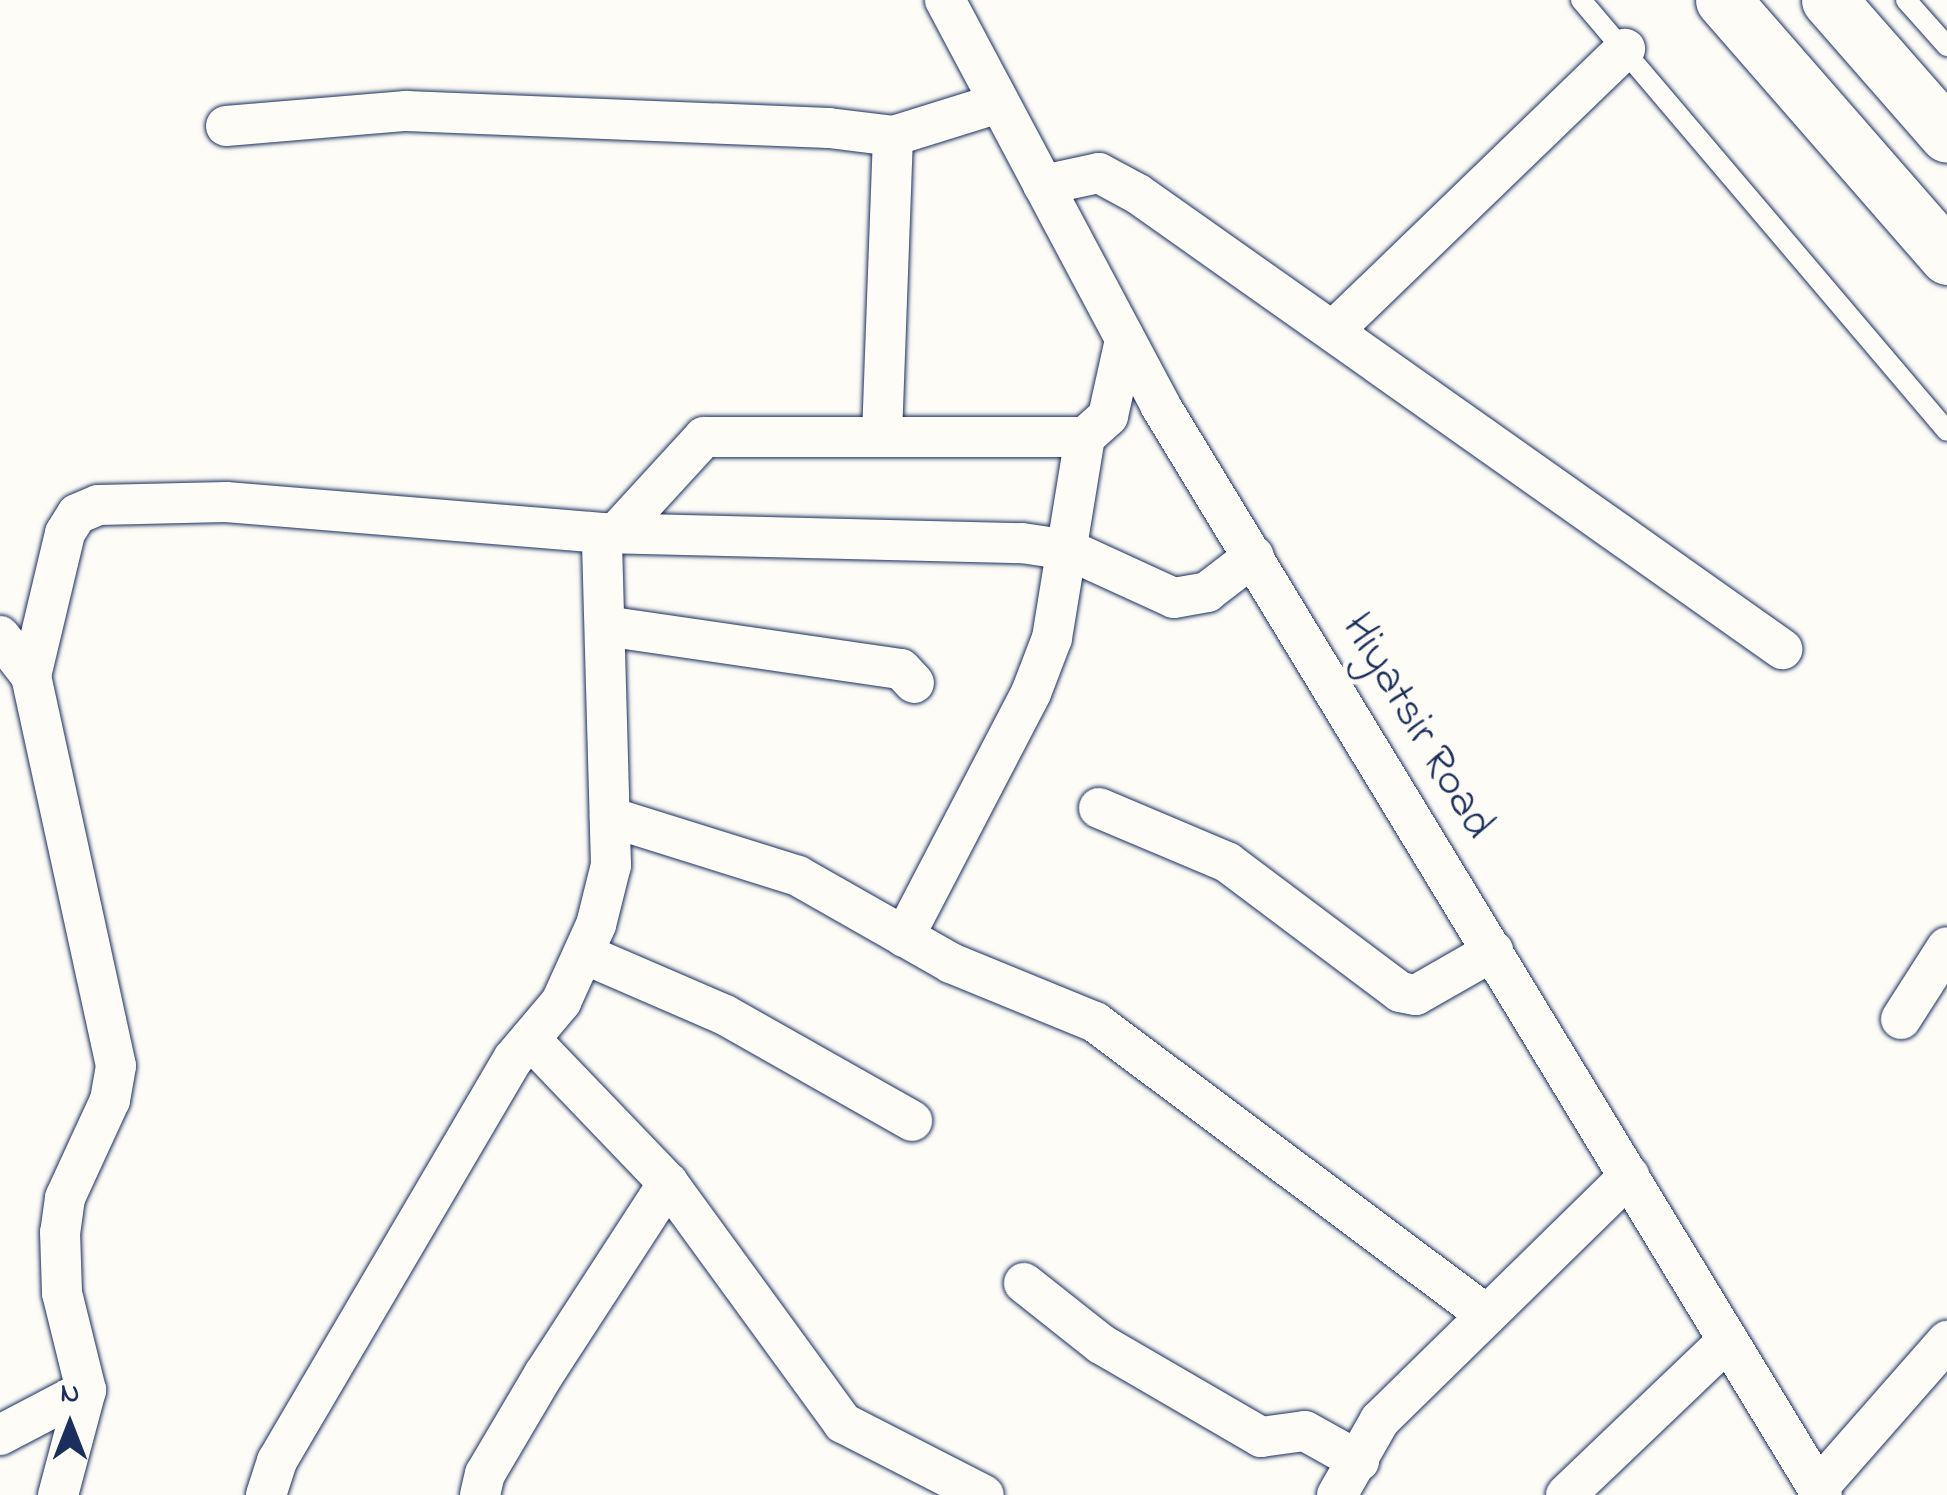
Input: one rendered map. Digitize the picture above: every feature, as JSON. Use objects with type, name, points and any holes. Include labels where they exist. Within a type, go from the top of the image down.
[{"type":"highway","points":[[1723,0],[1947,257]]},
{"type":"highway","points":[[1829,0],[1947,135]]},
{"type":"street","name":"Hiyatsir Road","points":[[945,0],[1125,340],[1820,1492]]},
{"type":"street","points":[[1336,328],[1624,49]]},
{"type":"street","points":[[226,126],[406,111],[829,128],[893,136],[999,102]]},
{"type":"street","points":[[882,436],[893,136]]},
{"type":"street","points":[[1043,185],[1098,173],[1336,328],[1536,478],[1782,649]]},
{"type":"street","points":[[904,936],[1032,694],[1064,594],[1086,437],[1108,416],[1125,340]]},
{"type":"street","points":[[266,1495],[277,1461],[530,1039],[561,1002],[584,954],[608,884],[605,626],[610,533],[704,437],[1086,437]]},
{"type":"street","points":[[31,676],[65,533],[78,514],[98,505],[226,502],[610,533],[1069,550],[1174,598],[1207,592],[1254,556]]},
{"type":"street","points":[[605,626],[901,669],[914,683]]},
{"type":"street","points":[[0,636],[31,676],[116,1066],[110,1100],[66,1198],[60,1232],[62,1293],[86,1390],[58,1495]]},
{"type":"street","points":[[1098,808],[1227,862],[1400,992],[1416,995],[1493,952]]},
{"type":"street","points":[[610,817],[798,876],[904,936],[1110,1032],[1488,1315]]},
{"type":"street","points":[[1901,1019],[1947,947]]},
{"type":"street","points":[[584,954],[724,1014],[912,1121]]},
{"type":"street","points":[[530,1039],[668,1183],[843,1423],[984,1495]]},
{"type":"street","points":[[1336,1495],[1380,1420],[1628,1176]]},
{"type":"street","points":[[480,1495],[485,1474],[534,1391],[668,1183]]},
{"type":"street","points":[[1024,1283],[1100,1344],[1261,1437],[1305,1431],[1359,1461]]},
{"type":"street","points":[[1566,1495],[1728,1340]]},
{"type":"street","points":[[1820,1492],[1947,1341]]},
{"type":"street","points":[[0,1434],[86,1390]]},
{"type":"lane","points":[[1581,0],[1947,431]]},
{"type":"lane","points":[[1906,0],[1947,46]]}]
